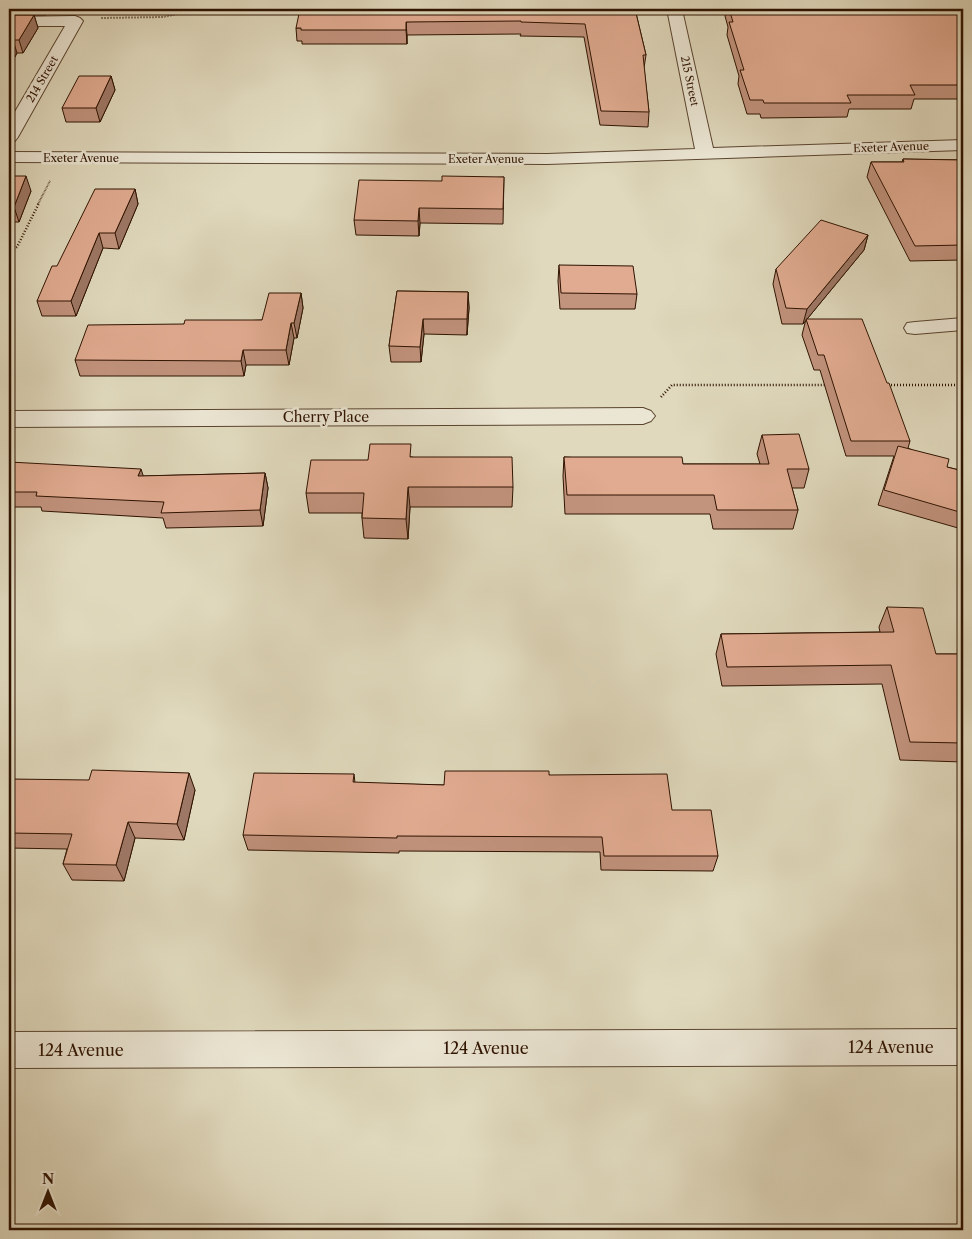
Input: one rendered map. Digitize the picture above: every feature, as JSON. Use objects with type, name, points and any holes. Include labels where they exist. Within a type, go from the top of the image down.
[{"type":"street","points":[[620,9],[776,10]]},
{"type":"street","name":"215 Street","points":[[674,9],[705,153]]},
{"type":"street","points":[[9,21],[75,22]]},
{"type":"street","name":"214 Street","points":[[9,137],[75,22]]},
{"type":"street","name":"Exeter Avenue","points":[[9,157],[547,159],[963,145]]},
{"type":"street","points":[[915,328],[962,326]]},
{"type":"street","name":"Cherry Place","points":[[9,419],[643,416]]},
{"type":"street","name":"124 Avenue","points":[[9,1050],[963,1047]]},
{"type":"path","points":[[75,22],[107,17],[163,17],[201,9]]},
{"type":"path","points":[[9,253],[16,247],[62,158]]},
{"type":"path","points":[[643,416],[672,385],[828,385]]},
{"type":"path","points":[[886,385],[963,385]]},
{"type":"building","points":[[300,9],[635,9],[646,55],[643,55],[649,112],[601,111],[585,24],[521,21],[406,22],[406,30],[301,30],[301,28],[296,28]]},
{"type":"building","points":[[729,9],[963,9],[963,85],[910,85],[915,95],[847,95],[851,103],[764,103],[763,100],[750,100],[740,70],[744,70],[729,22],[733,22]]},
{"type":"building","points":[[9,15],[34,15],[19,40],[13,40],[9,47]]},
{"type":"building","points":[[79,76],[111,76],[96,108],[62,108]]},
{"type":"building","points":[[903,159],[963,160],[963,245],[915,246],[871,162],[904,162]]},
{"type":"building","points":[[9,176],[26,176],[14,207],[9,207]]},
{"type":"building","points":[[442,176],[504,177],[503,209],[419,208],[418,221],[354,220],[359,180],[442,181]]},
{"type":"building","points":[[95,189],[135,189],[115,233],[99,233],[71,301],[37,301],[52,266],[57,266]]},
{"type":"building","points":[[821,220],[868,235],[807,309],[786,308],[776,269]]},
{"type":"building","points":[[559,265],[633,266],[637,294],[561,293]]},
{"type":"building","points":[[397,291],[468,292],[467,319],[423,319],[420,347],[389,346]]},
{"type":"building","points":[[269,293],[301,293],[294,323],[291,323],[286,350],[243,350],[241,361],[75,360],[88,325],[184,324],[185,320],[262,320]]},
{"type":"building","points":[[806,319],[862,319],[887,383],[889,383],[910,441],[851,441],[824,355],[818,355]]},
{"type":"building","points":[[799,434],[809,469],[787,469],[798,510],[717,510],[714,495],[567,495],[564,457],[682,457],[683,464],[769,464],[762,435]]},
{"type":"building","points":[[370,444],[411,444],[410,457],[512,457],[513,487],[408,487],[406,519],[362,518],[364,493],[306,493],[311,460],[368,460]]},
{"type":"building","points":[[898,446],[949,459],[947,467],[963,471],[963,513],[884,490]]},
{"type":"building","points":[[9,462],[141,469],[138,476],[265,473],[260,510],[161,513],[164,502],[36,496],[37,492],[9,492]]},
{"type":"building","points":[[887,607],[923,608],[936,654],[963,654],[963,743],[910,742],[891,665],[727,667],[721,634],[894,632]]},
{"type":"building","points":[[92,770],[189,773],[177,824],[128,822],[116,865],[63,864],[72,834],[9,833],[9,779],[89,780]]},
{"type":"building","points":[[445,771],[549,771],[549,775],[667,774],[672,810],[711,810],[718,856],[604,856],[602,837],[397,836],[397,838],[243,835],[254,773],[354,774],[353,782],[444,785]]}]
